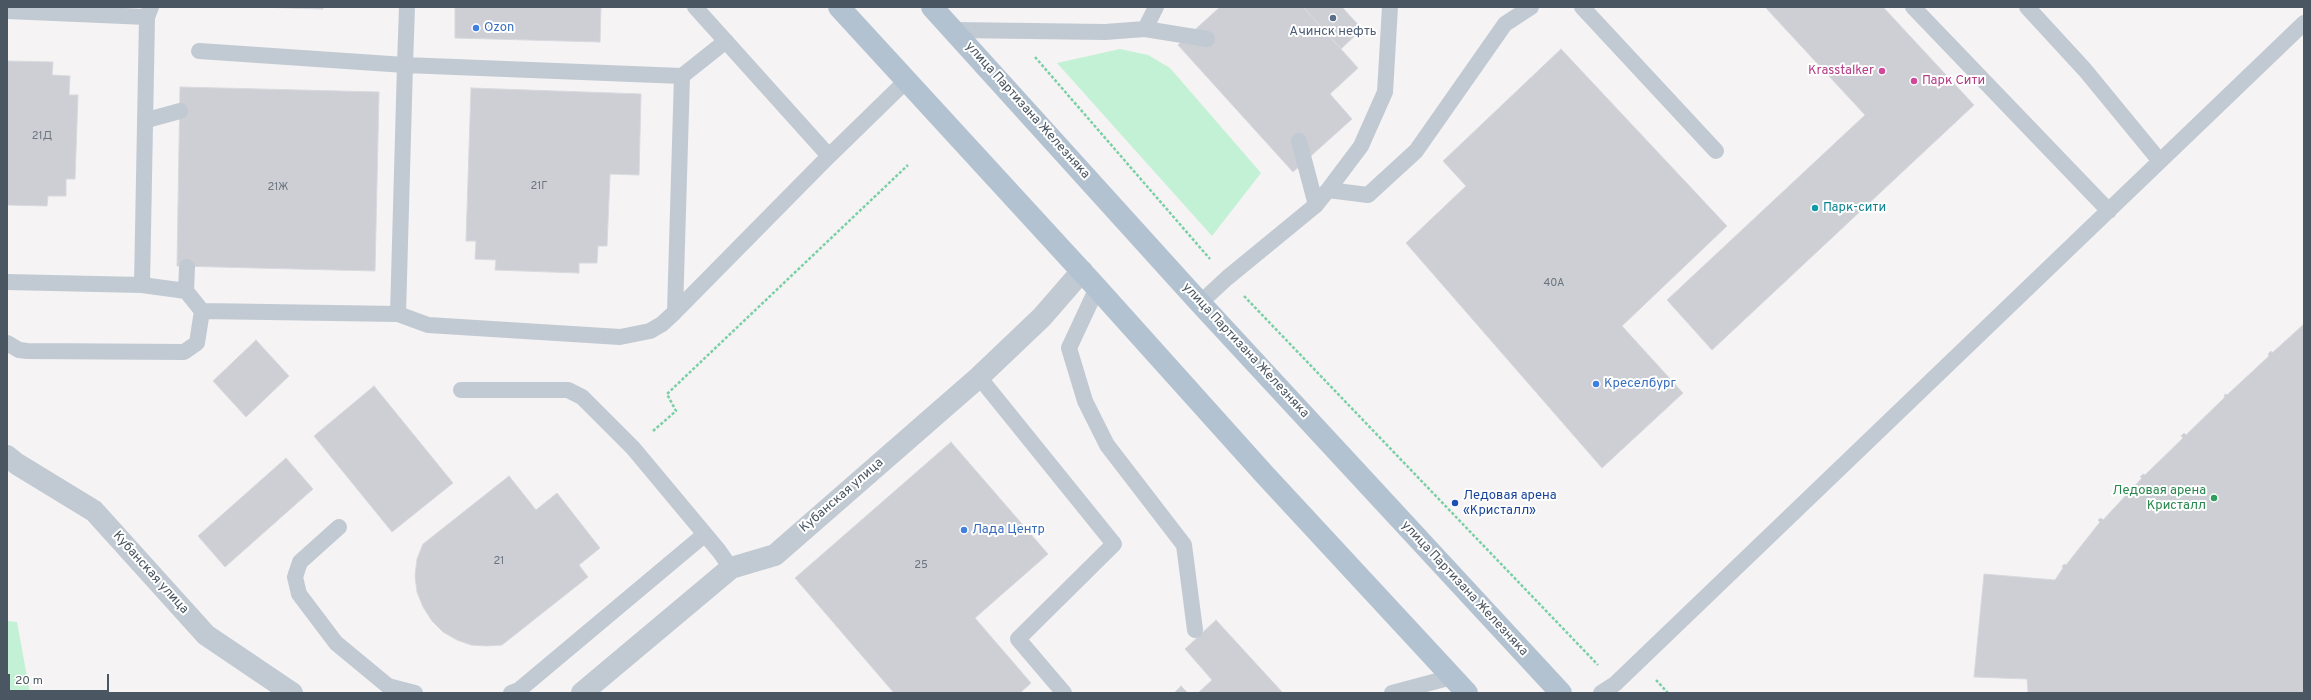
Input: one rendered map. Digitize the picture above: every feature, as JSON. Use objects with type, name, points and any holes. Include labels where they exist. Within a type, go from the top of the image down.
[{"type":"main road","points":[[839,7],[1082,271],[1259,469],[1467,693]]},
{"type":"main road","name":"улица Партизана Железняка","points":[[932,7],[1200,303],[1560,693]]},
{"type":"street","name":"Кубанская улица","points":[[582,693],[731,568],[775,555],[979,377],[1042,317],[1082,271]]},
{"type":"street","name":"Кубанская улица","points":[[7,456],[17,464],[94,511],[206,635],[292,693]]},
{"type":"lane","points":[[398,314],[407,7]]},
{"type":"lane","points":[[695,7],[829,156]]},
{"type":"lane","points":[[1145,29],[1156,7]]},
{"type":"lane","points":[[1200,303],[1227,278],[1316,205],[1360,146],[1385,92],[1390,7]]},
{"type":"lane","points":[[1328,190],[1368,194],[1416,151],[1505,24],[1531,7]]},
{"type":"lane","points":[[1582,7],[1716,151]]},
{"type":"lane","points":[[1913,7],[2109,211]]},
{"type":"lane","points":[[2027,7],[2085,70],[2159,160]]},
{"type":"lane","points":[[7,11],[149,12],[142,285]]},
{"type":"lane","points":[[1601,693],[1615,684],[2109,211],[2159,160],[2304,23]]},
{"type":"lane","points":[[954,30],[1011,29],[1105,32],[1145,29],[1207,38]]},
{"type":"lane","points":[[199,51],[405,65],[682,76],[726,41]]},
{"type":"lane","points":[[675,312],[682,76]]},
{"type":"lane","points":[[202,311],[398,314],[428,325],[620,337],[650,331],[662,324],[675,312],[829,156],[907,80]]},
{"type":"lane","points":[[147,120],[180,111]]},
{"type":"lane","points":[[1299,141],[1316,205]]},
{"type":"lane","points":[[7,343],[19,350],[27,351],[184,352],[197,343],[202,311],[186,291],[187,267]]},
{"type":"lane","points":[[7,282],[142,285],[186,291]]},
{"type":"lane","points":[[1097,288],[1068,348],[1085,401],[1107,445],[1184,545],[1195,630]]},
{"type":"lane","points":[[979,377],[1114,544],[1018,639],[1064,693]]},
{"type":"lane","points":[[461,390],[568,390],[582,397],[633,448],[731,568]]},
{"type":"lane","points":[[339,527],[300,562],[295,577],[299,594],[336,643],[388,686],[415,693]]},
{"type":"lane","points":[[510,693],[519,690],[704,535]]},
{"type":"lane","points":[[1392,693],[1452,677]]},
{"type":"path","points":[[1011,29],[1227,278],[1615,684],[1656,680],[1668,693]]},
{"type":"path","points":[[633,448],[676,411],[667,394],[908,165]]},
{"type":"green space","points":[[1120,49],[1148,55],[1170,68],[1261,173],[1212,236],[1057,63]]},
{"type":"green space","points":[[7,621],[17,622],[30,693],[7,693]]},
{"type":"building","points":[[257,7],[323,7],[323,9]]},
{"type":"building","points":[[455,7],[601,7],[600,42],[455,38]]},
{"type":"building","points":[[1220,7],[1303,7],[1358,68],[1330,94],[1352,119],[1293,172],[1178,45]]},
{"type":"building","name":"Ачинск нефть","points":[[1303,7],[1342,7],[1362,29],[1341,49]]},
{"type":"building","name":"Парк-сити","points":[[1765,7],[1883,7],[1974,105],[1712,350],[1667,300],[1865,115]]},
{"type":"building","points":[[1561,49],[1727,226],[1622,326],[1683,393],[1602,468],[1406,243],[1466,186],[1443,161]]},
{"type":"building","points":[[7,61],[53,62],[52,75],[70,76],[69,95],[78,95],[75,179],[66,179],[66,196],[48,196],[47,206],[7,205]]},
{"type":"building","points":[[180,87],[379,92],[375,271],[177,266]]},
{"type":"building","points":[[471,88],[641,94],[639,175],[610,174],[607,246],[598,246],[597,263],[579,263],[579,273],[495,270],[496,260],[475,259],[476,241],[466,241]]},
{"type":"building","name":"Ледовая арена Кристалл","points":[[2304,324],[2304,693],[2028,693],[2027,679],[1974,677],[1984,574],[2055,580],[2064,564],[2066,565],[2100,522],[2098,520],[2101,518],[2103,520],[2142,478],[2140,477],[2143,474],[2145,475],[2183,438],[2181,436],[2184,433],[2186,435],[2224,398],[2225,394],[2227,395],[2269,356],[2268,354],[2271,351],[2272,353]]},
{"type":"building","points":[[256,340],[289,376],[246,417],[213,381]]},
{"type":"building","points":[[374,386],[453,483],[392,532],[314,436]]},
{"type":"building","points":[[951,442],[1048,554],[975,618],[1031,683],[1020,693],[894,693],[795,578]]},
{"type":"building","points":[[286,458],[313,489],[225,567],[198,536]]},
{"type":"building","points":[[509,476],[536,510],[557,493],[600,548],[579,565],[588,577],[502,645],[471,645],[457,640],[443,632],[432,621],[423,607],[417,592],[415,576],[417,559],[423,544]]},
{"type":"building","points":[[1216,620],[1283,693],[1198,693],[1212,680],[1185,649]]},
{"type":"building","points":[[1181,686],[1188,693],[1174,693]]},
{"type":"place","name":"Ачинск нефть","points":[[1333,18]]},
{"type":"place","name":"Ozon","points":[[476,28]]},
{"type":"place","name":"Krasstalker","points":[[1882,71]]},
{"type":"place","name":"Парк Сити","points":[[1914,81]]},
{"type":"place","name":"Парк-сити","points":[[1815,208]]},
{"type":"place","name":"Креселбург","points":[[1596,384]]},
{"type":"place","name":"Ледовая арена Кристалл","points":[[2214,498]]},
{"type":"place","name":"Ледовая арена «Кристалл»","points":[[1455,503]]},
{"type":"place","name":"Лада Центр","points":[[964,530]]}]
